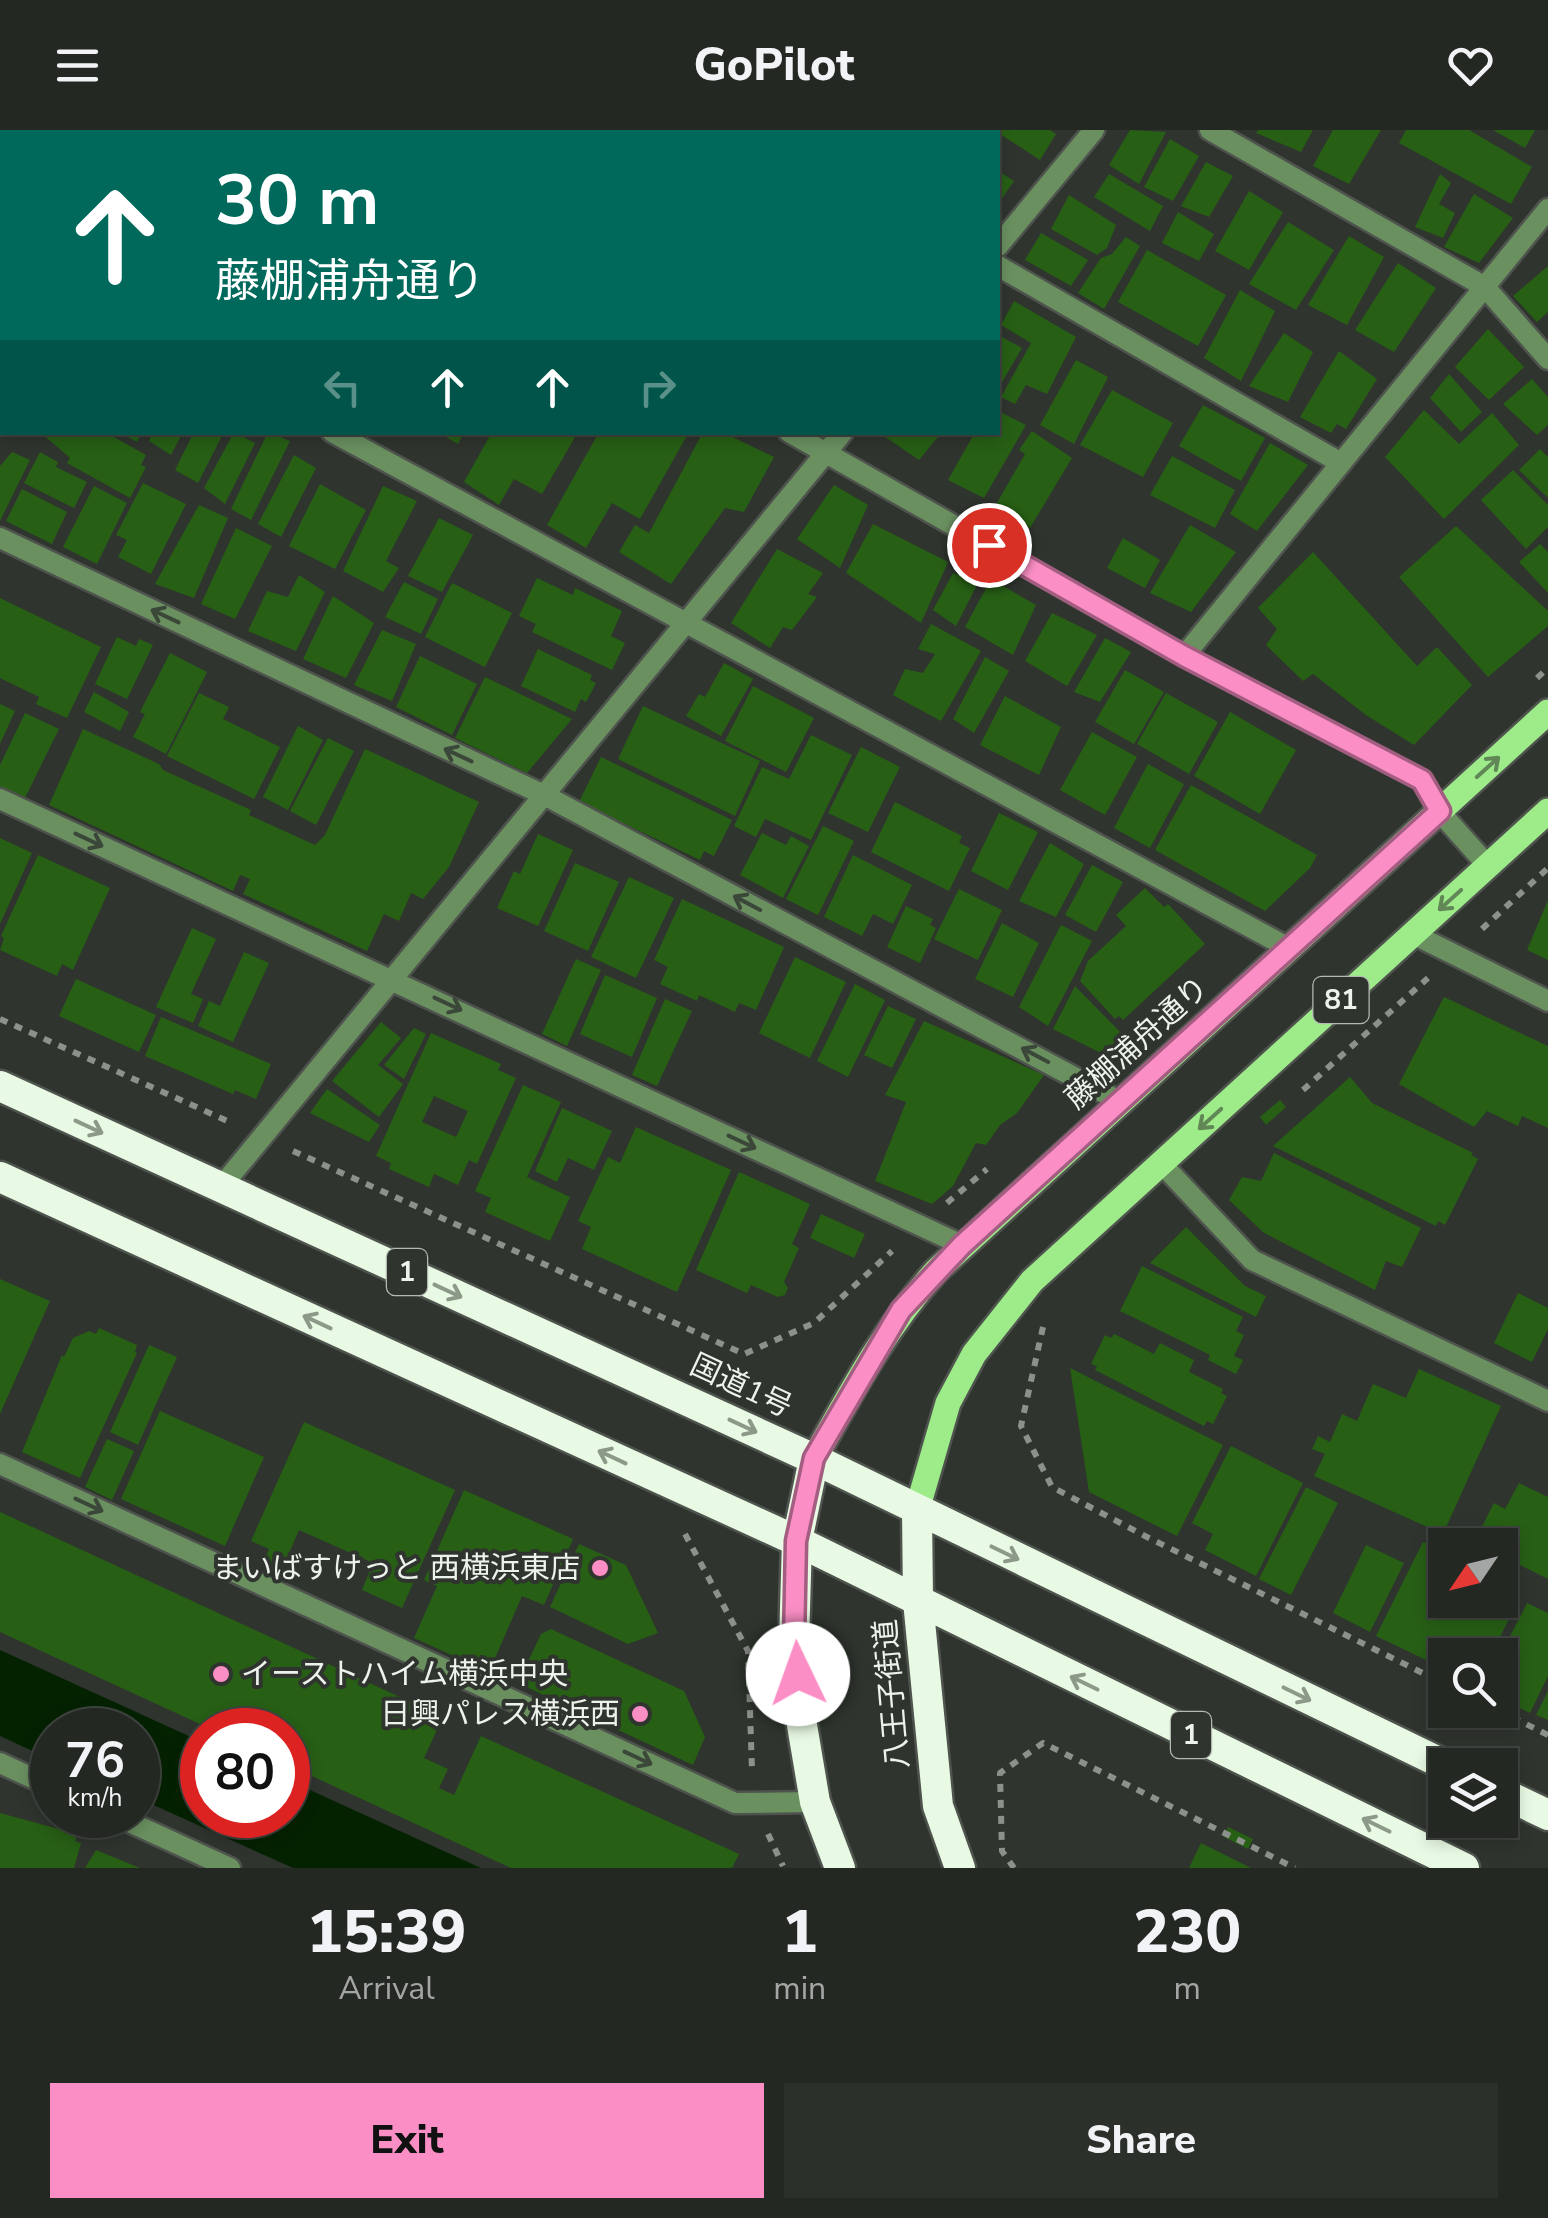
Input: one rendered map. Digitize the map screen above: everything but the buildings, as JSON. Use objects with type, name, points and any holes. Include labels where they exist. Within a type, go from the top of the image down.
[{"type":"highway","name":"国道1号","points":[[0,1086],[814,1458],[1428,1758]]},
{"type":"highway","name":"1","points":[[0,1177],[796,1541],[1464,1868]]},
{"type":"highway","points":[[814,1458],[796,1541],[794,1642],[815,1802],[840,1868]]},
{"type":"highway","name":"八王子街道","points":[[917,1510],[918,1601],[938,1806],[960,1868]]},
{"type":"highway","points":[[1518,1801],[1548,1815]]},
{"type":"main road","name":"藤棚浦舟通り","points":[[814,1458],[901,1310],[962,1245],[1548,712]]},
{"type":"main road","name":"81","points":[[917,1510],[948,1403],[974,1354],[1032,1281],[1548,811]]},
{"type":"street","points":[[1000,244],[1094,130]]},
{"type":"street","points":[[1210,130],[1485,287],[1548,359]]},
{"type":"street","points":[[1184,656],[1548,209]]},
{"type":"street","points":[[1000,267],[1341,463]]},
{"type":"street","points":[[338,435],[1289,948]]},
{"type":"street","points":[[794,435],[1184,656],[1422,780],[1440,811],[1488,866]]},
{"type":"street","points":[[222,1187],[841,435]]},
{"type":"street","points":[[0,538],[546,796],[1120,1102]]},
{"type":"street","points":[[0,799],[962,1245]]},
{"type":"street","points":[[1413,934],[1548,1001]]},
{"type":"street","points":[[1161,1164],[1252,1260],[1548,1401]]},
{"type":"street","points":[[0,1464],[735,1804],[815,1802]]},
{"type":"street","points":[[0,1763],[30,1777]]},
{"type":"street","points":[[160,1836],[230,1868]]},
{"type":"path","points":[[1534,680],[1548,668]]},
{"type":"path","points":[[1292,1100],[1548,868]]},
{"type":"path","points":[[0,1019],[744,1354],[814,1323],[996,1161]]},
{"type":"path","points":[[1043,1327],[1021,1426],[1052,1486],[1147,1538],[1428,1676]]},
{"type":"path","points":[[678,1520],[748,1652],[753,1804],[783,1866]]},
{"type":"path","points":[[1518,1720],[1548,1736]]},
{"type":"path","points":[[1014,1868],[1002,1851],[1000,1772],[1043,1743],[1295,1868]]},
{"type":"shaded area","points":[[0,1650],[127,1708],[30,1708],[30,1750],[0,1736]]},
{"type":"shaded area","points":[[160,1723],[180,1732],[180,1817],[160,1808]]},
{"type":"shaded area","points":[[310,1790],[481,1868],[293,1868],[227,1838],[310,1838]]},
{"type":"place","name":"まいばすけっと 西横浜東店","points":[[600,1568]]},
{"type":"place","name":"イーストハイム横浜中央","points":[[221,1674]]},
{"type":"place","name":"日興パレス横浜西","points":[[640,1714]]},
{"type":"route","points":[[798,1674],[794,1642],[796,1541],[814,1458],[901,1310],[962,1245],[1440,811],[1422,780],[1184,656],[989,545]]}]
